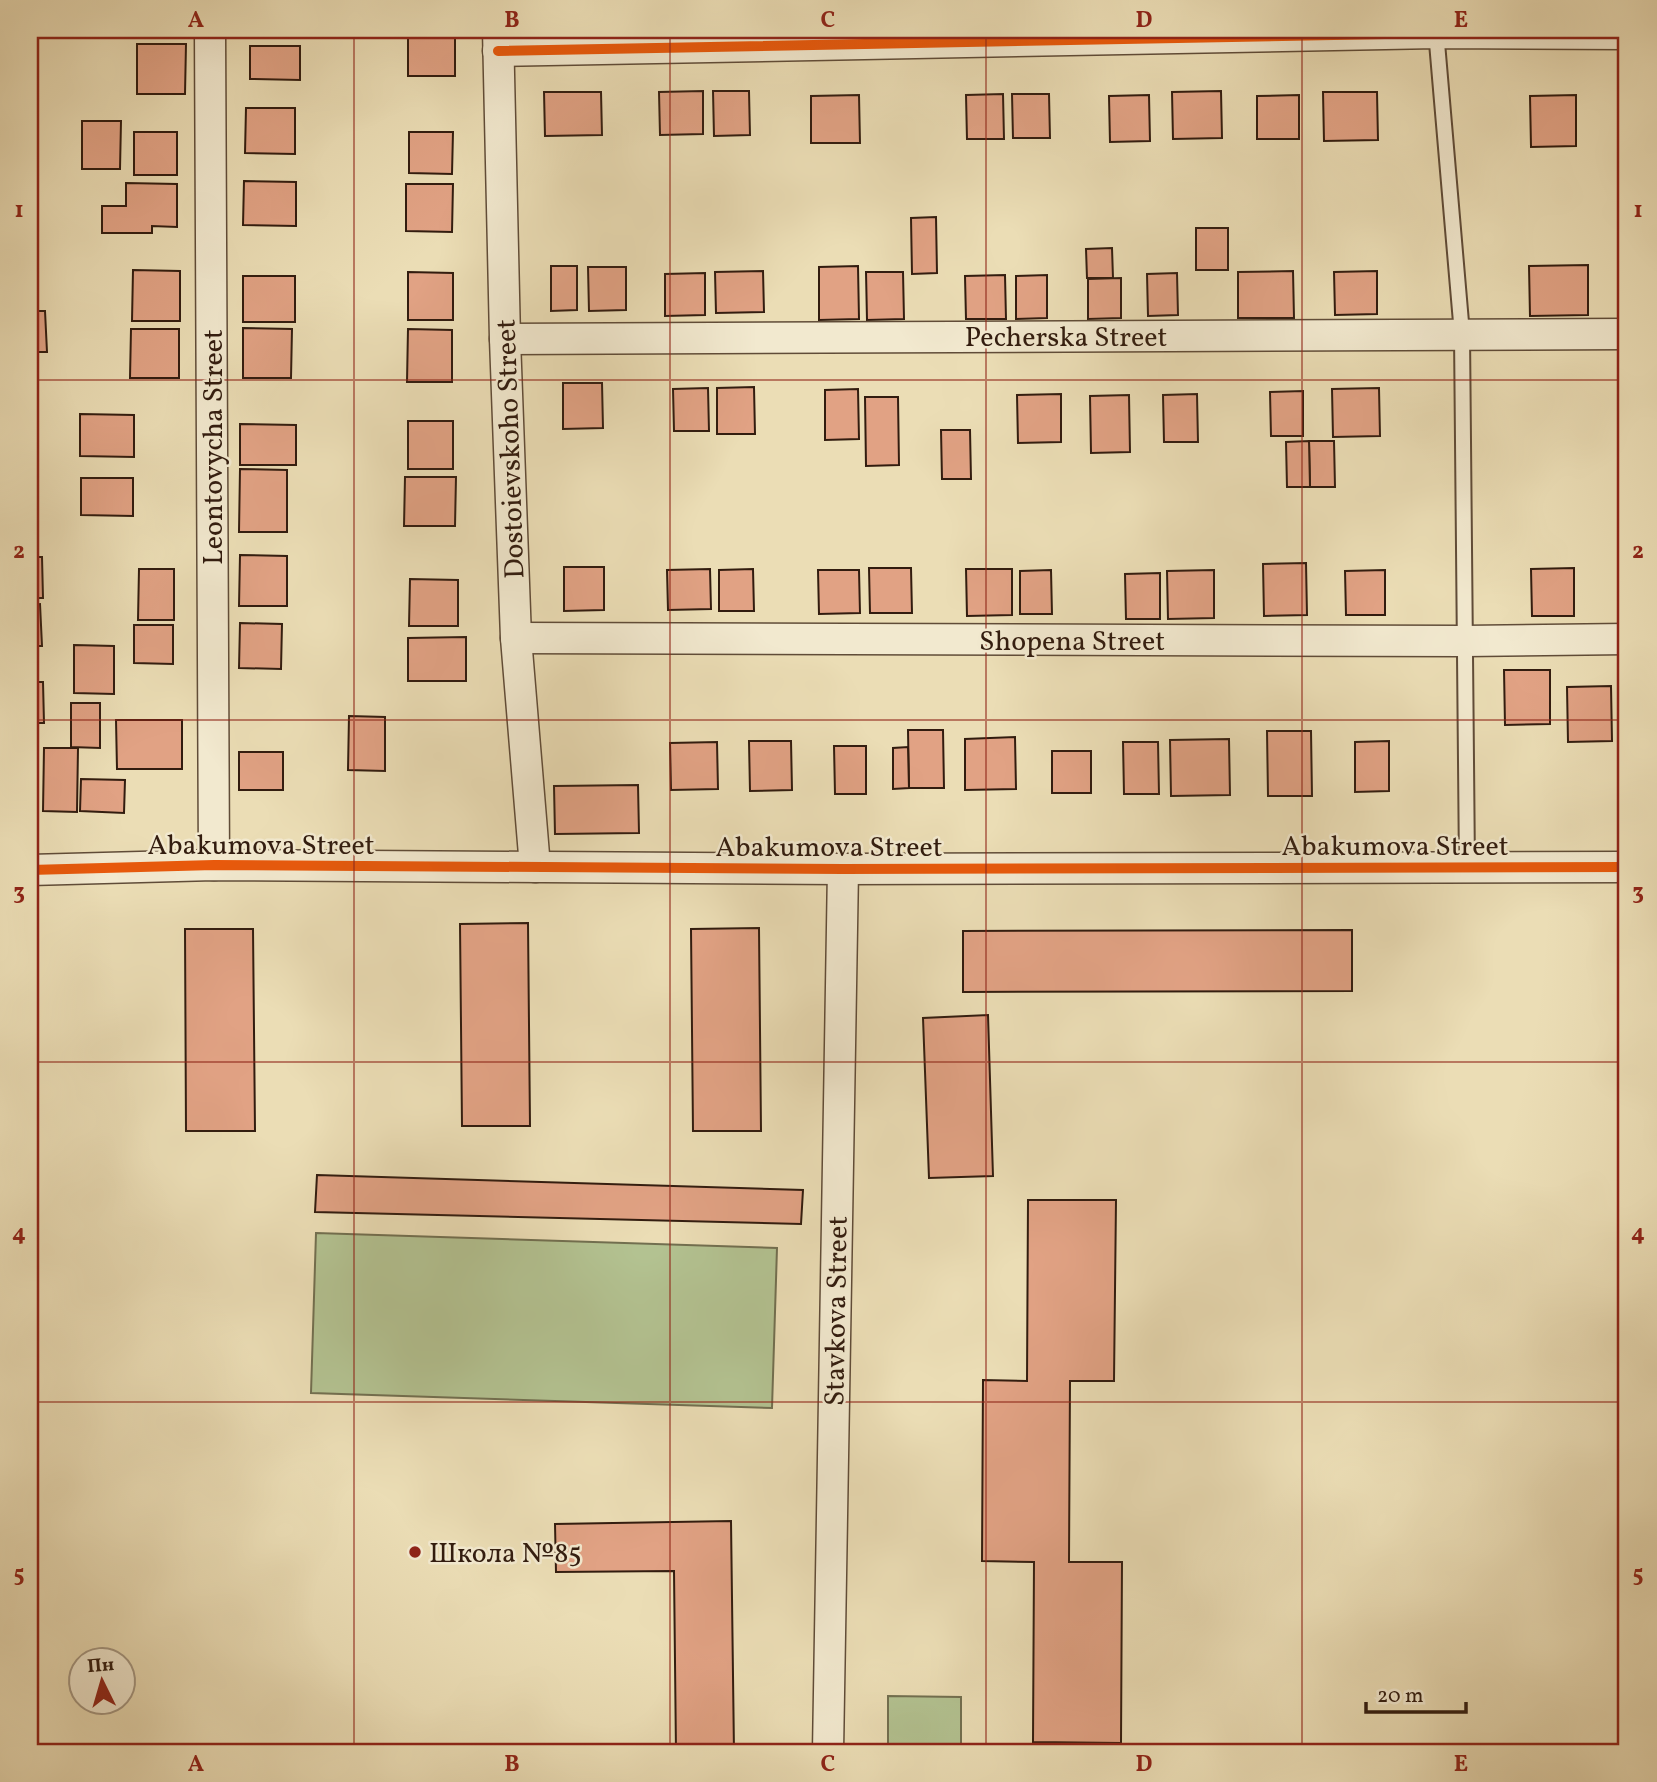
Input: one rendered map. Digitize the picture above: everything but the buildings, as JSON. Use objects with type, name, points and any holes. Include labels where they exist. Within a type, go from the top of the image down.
[{"type":"street","name":"Leontovycha Street","points":[[210,30],[214,865]]},
{"type":"street","points":[[498,40],[1436,32],[1627,34]]},
{"type":"street","name":"Dostoievskoho Street","points":[[498,40],[516,638],[536,867]]},
{"type":"street","name":"Pecherska Street","points":[[505,339],[1627,334]]},
{"type":"street","name":"Shopena Street","points":[[516,638],[1465,641],[1627,639]]},
{"type":"street","name":"Abakumova Street","points":[[30,870],[214,865],[843,869],[1627,867]]},
{"type":"street","name":"Stavkova Street","points":[[828,1752],[843,869]]},
{"type":"lane","points":[[1436,32],[1462,334],[1467,867]]},
{"type":"green space","points":[[316,1233],[777,1248],[772,1408],[311,1393]]},
{"type":"green space","points":[[888,1696],[961,1697],[961,1752],[888,1752]]},
{"type":"cycle path","points":[[498,51],[1436,33],[1627,34]]},
{"type":"cycle path","points":[[30,870],[214,865],[843,869],[1627,867]]},
{"type":"place","name":"Школа №85","points":[[415,1552]]}]
